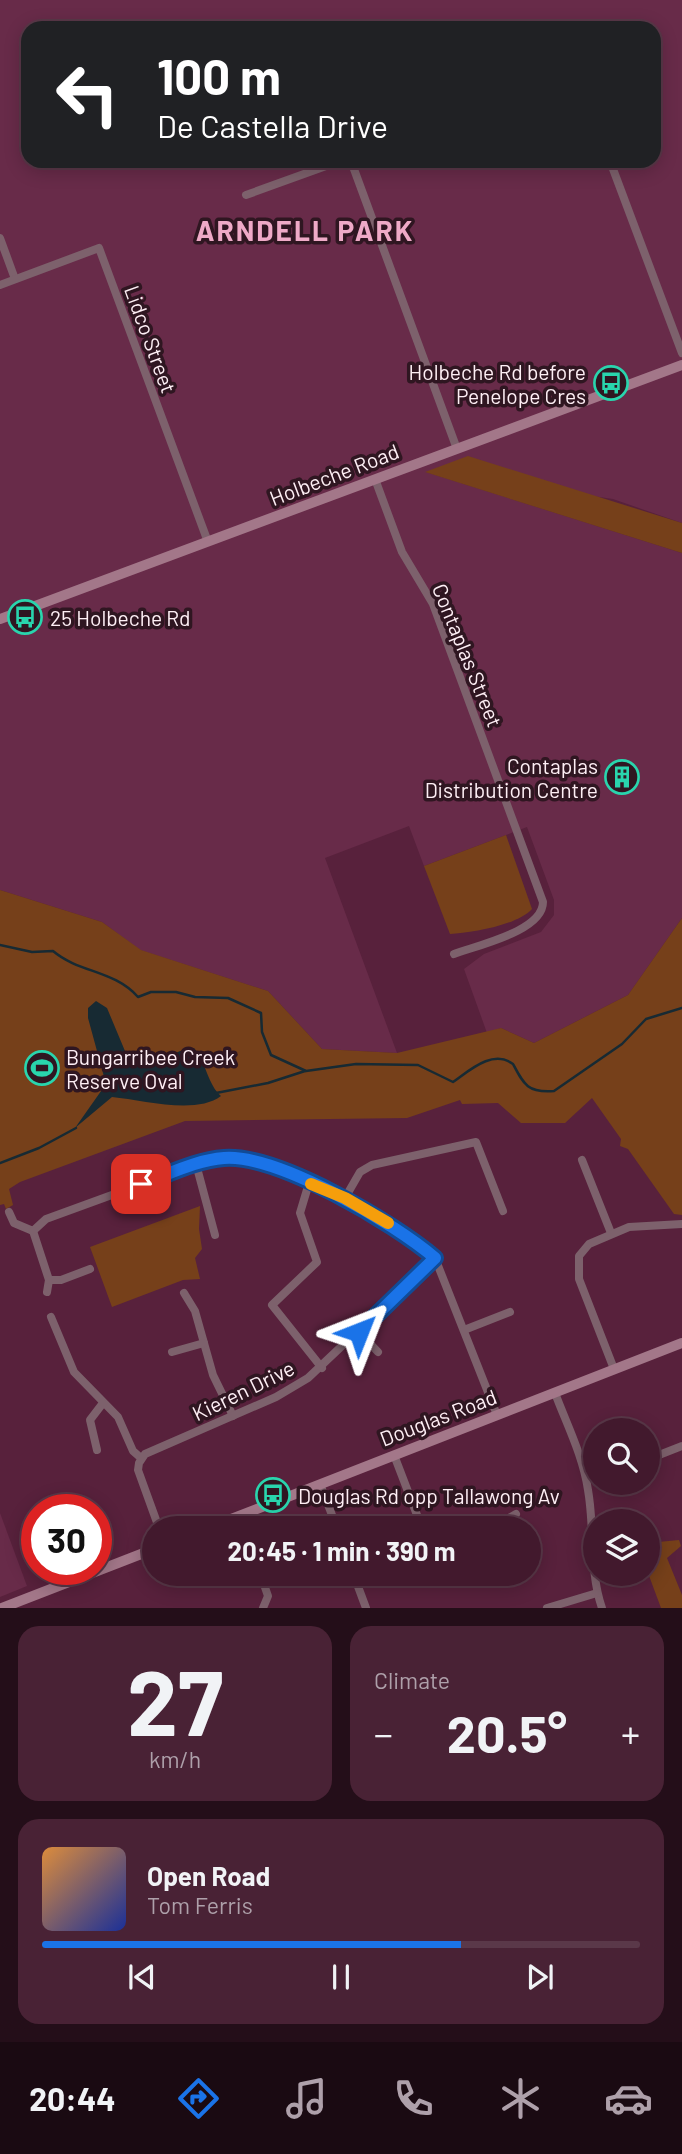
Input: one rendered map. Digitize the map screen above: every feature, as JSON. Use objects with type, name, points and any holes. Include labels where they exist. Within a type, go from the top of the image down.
[{"type":"street","points":[[246,195],[321,168]]},
{"type":"street","points":[[354,168],[457,449]]},
{"type":"street","points":[[613,168],[682,353]]},
{"type":"street","points":[[0,238],[15,279]]},
{"type":"street","name":"Lidco Street","points":[[0,285],[99,248],[208,542]]},
{"type":"street","name":"Holbeche Road","points":[[0,619],[682,365]]},
{"type":"street","name":"Contaplas Street","points":[[375,479],[402,552],[433,604],[543,902],[542,913],[531,925],[454,954]]},
{"type":"street","points":[[345,1198],[356,1178],[372,1165],[477,1142],[503,1211]]},
{"type":"street","points":[[33,1231],[46,1219],[196,1164],[220,1158],[246,1158],[345,1198],[411,1237],[435,1258],[497,1415]]},
{"type":"street","points":[[582,1160],[611,1233]]},
{"type":"street","points":[[196,1164],[215,1235]]},
{"type":"street","points":[[309,1183],[300,1213],[317,1262],[272,1305],[321,1368]]},
{"type":"street","points":[[9,1212],[14,1223],[33,1231],[49,1280],[47,1292]]},
{"type":"street","points":[[614,1369],[577,1270],[583,1250],[611,1233],[629,1227],[682,1224]]},
{"type":"street","name":"Kieren Drive","points":[[141,1458],[150,1451],[293,1388],[321,1368],[435,1258]]},
{"type":"street","points":[[49,1280],[61,1280],[90,1269]]},
{"type":"street","points":[[184,1293],[195,1311],[213,1375],[233,1416]]},
{"type":"street","points":[[464,1330],[510,1312]]},
{"type":"street","points":[[51,1317],[69,1365],[118,1417],[133,1451],[141,1458],[138,1470],[155,1516]]},
{"type":"street","points":[[359,1332],[378,1352]]},
{"type":"street","points":[[172,1352],[204,1342]]},
{"type":"street","name":"Douglas Road","points":[[239,1516],[682,1343]]},
{"type":"street","points":[[555,1393],[585,1474],[593,1524],[597,1593],[602,1608]]},
{"type":"street","points":[[97,1450],[90,1420],[103,1403]]},
{"type":"street","points":[[660,1455],[682,1446]]},
{"type":"street","points":[[394,1455],[417,1516]]},
{"type":"street","points":[[320,1484],[332,1516]]},
{"type":"street","points":[[2,1608],[142,1554]]},
{"type":"street","points":[[263,1608],[268,1596],[265,1586]]},
{"type":"street","points":[[358,1586],[366,1608]]},
{"type":"street","points":[[547,1608],[597,1593]]},
{"type":"shaded area","points":[[0,0],[682,0],[682,523],[613,499],[426,472],[682,553],[682,918],[628,995],[534,1043],[501,1028],[487,1033],[464,969],[484,954],[541,932],[554,915],[554,900],[527,827],[424,866],[409,826],[325,858],[397,1053],[322,1049],[268,991],[140,950],[102,922],[0,890]]},
{"type":"shaded area","points":[[468,456],[682,523],[682,553],[425,472]]},
{"type":"shaded area","points":[[506,835],[532,909],[505,924],[450,934],[424,866]]},
{"type":"shaded area","points":[[0,890],[102,922],[141,950],[268,991],[322,1049],[397,1053],[501,1028],[534,1043],[628,995],[682,918],[682,1215],[674,1214],[628,1149],[620,1146],[621,1139],[592,1098],[565,1123],[521,1123],[498,1103],[462,1104],[460,1100],[407,1118],[185,1121],[20,1182],[9,1189],[13,1205],[6,1209],[4,1204],[0,1205]]},
{"type":"shaded area","points":[[200,1206],[202,1249],[195,1258],[200,1279],[183,1280],[112,1307],[90,1247]]},
{"type":"shaded area","points":[[0,1513],[21,1570],[21,1585],[27,1586],[0,1597]]},
{"type":"shaded area","points":[[679,1540],[681,1546],[667,1558],[682,1595],[682,1608],[661,1608],[653,1586],[660,1586],[660,1542]]},
{"type":"water","points":[[96,1001],[107,1008],[130,1063],[147,1064],[194,1048],[221,1096],[198,1105],[112,1097],[75,1128],[106,1084],[88,1018],[88,1008]]},
{"type":"waterway","points":[[0,945],[32,952],[53,951],[74,964],[107,976],[129,988],[138,997],[151,992],[176,992],[195,997],[228,998],[261,1013],[262,1032],[271,1055],[306,1071],[356,1064],[418,1065],[453,1082],[474,1067],[498,1059],[513,1064],[524,1082],[533,1089],[554,1091],[622,1044],[646,1019],[682,1008]]},
{"type":"waterway","points":[[216,1093],[268,1083],[305,1071]]},
{"type":"waterway","points":[[0,1163],[39,1148],[76,1128]]},
{"type":"slow traffic","points":[[311,1184],[345,1198],[388,1223]]},
{"type":"place","name":"Holbeche Rd before Penelope Cres","points":[[611,383]]},
{"type":"place","name":"25 Holbeche Rd","points":[[25,617]]},
{"type":"place","name":"Contaplas Distribution Centre","points":[[622,777]]},
{"type":"place","name":"Bungarribee Creek Reserve Oval","points":[[42,1068]]},
{"type":"place","name":"Douglas Rd opp Tallawong Av","points":[[273,1495]]},
{"type":"district","name":"ARNDELL PARK","points":[[305,230]]},
{"type":"route","points":[[141,1184],[212,1159],[246,1158],[345,1198],[411,1237],[435,1258],[359,1332]]}]
